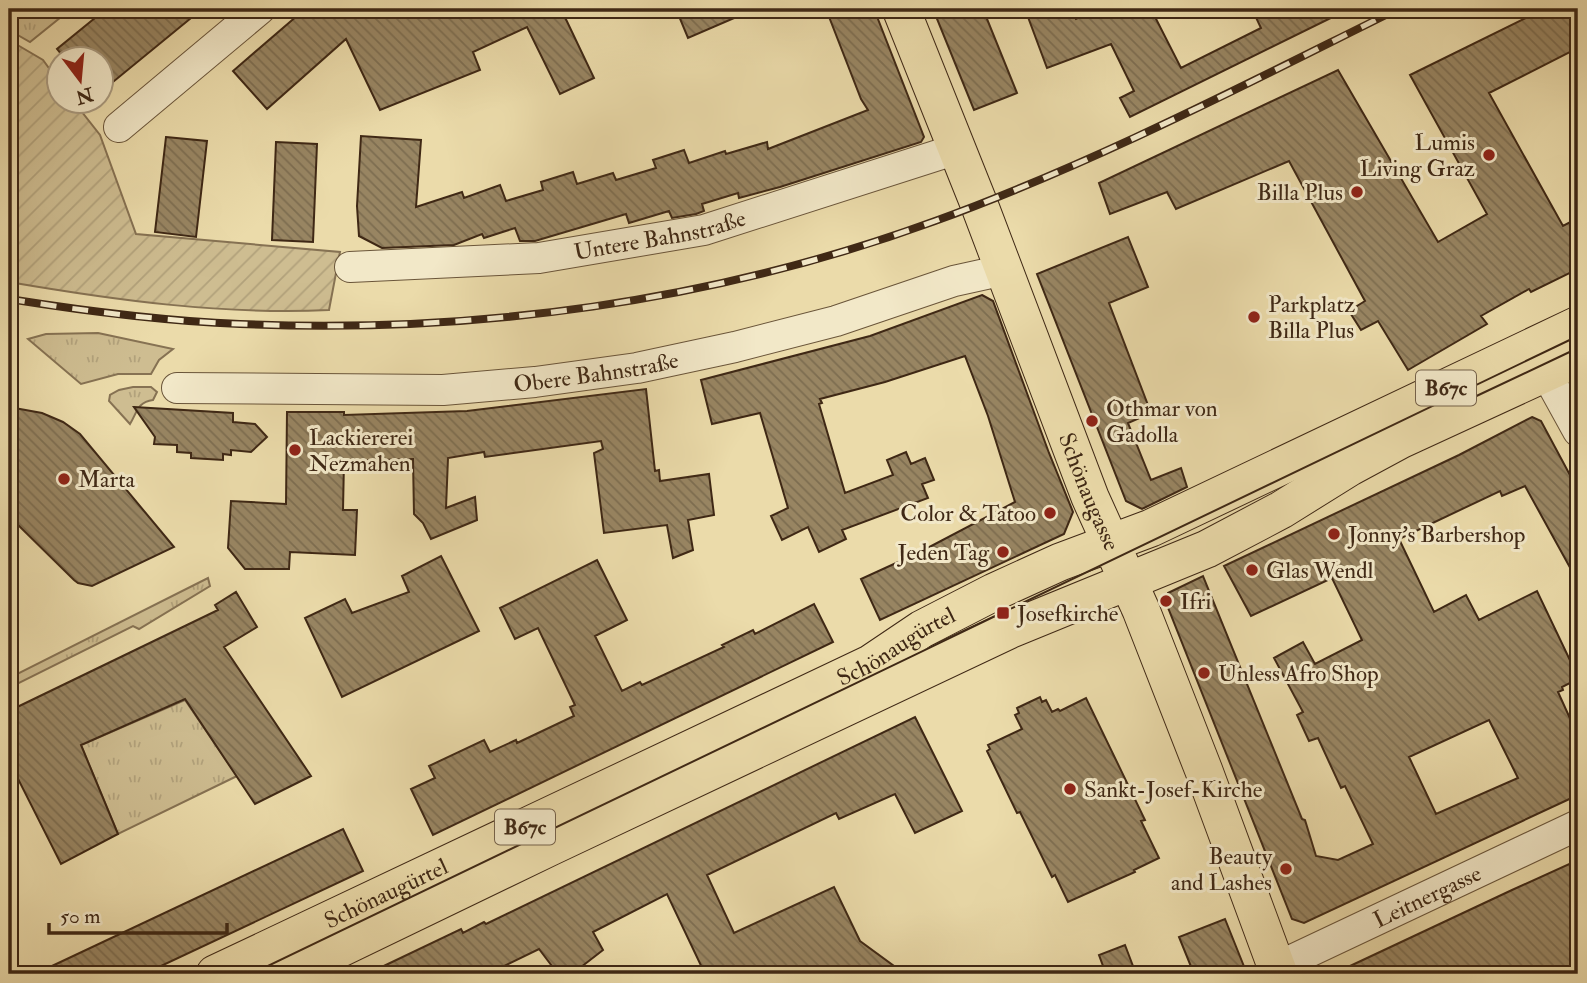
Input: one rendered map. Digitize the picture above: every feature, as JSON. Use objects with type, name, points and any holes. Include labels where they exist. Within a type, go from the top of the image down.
[{"type":"main road","name":"Schönaugasse","points":[[901,9],[1110,544],[1129,583],[1204,771],[1278,971]]},
{"type":"main road","name":"Schönaugürtel","points":[[215,974],[870,664],[922,629],[994,592],[1060,562],[1151,528],[1578,326]]},
{"type":"main road","name":"Schönaugürtel","points":[[287,974],[1009,630],[1207,549],[1251,527],[1400,440],[1562,365]]},
{"type":"street","points":[[119,127],[260,9]]},
{"type":"street","name":"Untere Bahnstraße","points":[[350,267],[539,258],[704,230],[957,149]]},
{"type":"street","name":"Obere Bahnstraße","points":[[177,388],[443,390],[535,382],[626,369],[735,347],[836,321],[954,281],[1004,270]]},
{"type":"street","points":[[1562,365],[1578,431]]},
{"type":"street","name":"Leitnergasse","points":[[1278,971],[1578,825]]},
{"type":"green space","points":[[9,9],[71,9],[30,42],[9,30]]},
{"type":"green space","points":[[9,40],[46,64],[46,116],[85,116],[100,135],[136,234],[340,252],[329,310],[249,310],[168,305],[9,282]]},
{"type":"green space","points":[[98,333],[173,349],[159,360],[151,374],[118,374],[81,384],[28,339],[46,334]]},
{"type":"green space","points":[[133,387],[151,387],[157,392],[153,400],[141,406],[130,424],[109,401],[110,395]]},
{"type":"green space","points":[[208,578],[210,586],[139,629],[133,626],[9,688],[9,678]]},
{"type":"green space","points":[[185,700],[237,776],[118,834],[81,745]]},
{"type":"building","points":[[106,9],[202,9],[116,80],[116,46],[61,46]]},
{"type":"building","points":[[305,9],[568,9],[562,11],[594,78],[560,94],[527,27],[473,52],[480,70],[380,110],[346,39],[267,109],[233,71]]},
{"type":"building","points":[[676,9],[755,9],[688,38]]},
{"type":"building","points":[[826,9],[874,9],[924,137],[921,142],[780,187],[739,198],[738,193],[702,204],[704,211],[696,214],[672,218],[669,211],[629,223],[626,214],[535,241],[520,241],[515,228],[484,238],[482,234],[454,245],[382,248],[359,236],[357,206],[361,136],[421,140],[416,207],[462,192],[464,198],[500,185],[506,201],[543,190],[541,182],[573,172],[577,184],[613,173],[616,180],[656,168],[653,160],[684,150],[689,163],[725,151],[726,154],[767,142],[768,149],[868,110],[861,99]]},
{"type":"building","points":[[933,9],[983,9],[1017,93],[974,110]]},
{"type":"building","points":[[1025,9],[1072,9],[1076,19],[1097,9],[1151,9],[1181,68],[1261,28],[1252,9],[1349,9],[1130,117],[1120,98],[1134,91],[1111,44],[1047,68]]},
{"type":"building","points":[[1544,9],[1578,9],[1578,48],[1489,93],[1563,226],[1578,218],[1578,269],[1531,292],[1529,289],[1481,316],[1487,324],[1408,370],[1378,321],[1361,330],[1349,311],[1365,301],[1289,161],[1176,209],[1167,192],[1110,214],[1099,183],[1338,70],[1438,242],[1487,214],[1410,75]]},
{"type":"building","points":[[166,137],[207,141],[196,237],[155,232]]},
{"type":"building","points":[[276,142],[317,144],[313,242],[272,240]]},
{"type":"building","points":[[1128,237],[1148,287],[1109,303],[1151,413],[1128,423],[1151,480],[1181,468],[1187,487],[1142,509],[1126,501],[1037,274]]},
{"type":"building","points":[[982,295],[993,301],[1073,512],[1064,534],[880,620],[861,579],[918,553],[1015,502],[988,416],[965,356],[885,382],[820,399],[822,403],[819,404],[845,493],[893,475],[887,460],[906,452],[911,464],[925,458],[934,480],[922,484],[928,498],[842,530],[846,539],[819,552],[808,527],[782,540],[771,516],[788,508],[760,413],[712,424],[701,380],[870,336]]},
{"type":"building","points":[[646,389],[655,471],[659,470],[660,481],[709,474],[714,515],[688,520],[693,550],[673,558],[667,525],[604,533],[594,453],[603,449],[601,441],[485,457],[484,452],[448,458],[446,508],[475,497],[477,520],[431,539],[423,523],[414,514],[413,459],[344,461],[343,510],[357,510],[355,555],[290,552],[289,569],[245,569],[228,548],[231,501],[286,504],[287,412],[344,412],[344,415],[467,411]]},
{"type":"building","name":"Marta","points":[[9,407],[42,413],[63,422],[80,434],[174,547],[92,586],[74,580],[9,516]]},
{"type":"building","points":[[134,407],[233,413],[233,422],[255,424],[267,437],[251,452],[231,450],[231,455],[223,454],[223,460],[191,458],[191,453],[177,452],[177,445],[154,444],[155,437]]},
{"type":"building","points":[[1532,417],[1541,421],[1578,490],[1578,582],[1525,486],[1502,496],[1500,491],[1399,539],[1434,612],[1466,595],[1479,620],[1537,591],[1578,677],[1558,692],[1578,736],[1578,795],[1304,923],[1292,919],[1167,605],[1168,593],[1203,576],[1302,819],[1305,820],[1316,856],[1338,860],[1373,844],[1345,786],[1341,788],[1318,738],[1309,741],[1297,715],[1303,712],[1274,658],[1303,642],[1315,664],[1362,640],[1332,578],[1251,616],[1224,566],[1459,455]],"holes":[[[1489,720],[1518,778],[1436,814],[1409,757]]]},
{"type":"building","points":[[441,556],[479,631],[342,697],[305,618],[345,599],[352,613],[409,592],[402,576]]},
{"type":"building","points":[[597,560],[627,620],[595,636],[622,691],[640,682],[642,685],[724,647],[722,645],[753,630],[755,634],[814,604],[833,642],[433,835],[411,789],[435,778],[429,766],[484,740],[490,752],[516,740],[517,743],[574,716],[570,707],[575,705],[538,628],[515,639],[500,608]]},
{"type":"building","points":[[236,592],[257,627],[224,647],[311,776],[255,804],[185,699],[81,745],[118,834],[61,864],[9,761],[9,711],[218,610],[215,605]]},
{"type":"building","name":"Sankt-Josef-Kirche","points":[[1040,697],[1042,702],[1046,700],[1052,712],[1058,709],[1060,711],[1086,698],[1145,820],[1141,821],[1159,858],[1134,870],[1135,872],[1068,902],[1055,875],[1052,877],[1020,812],[1017,813],[987,751],[990,749],[988,745],[1022,729],[1015,715],[1019,713],[1017,708]]},
{"type":"building","points":[[915,717],[962,811],[915,833],[895,794],[839,819],[836,813],[707,875],[734,933],[834,887],[860,941],[905,974],[705,974],[667,894],[593,932],[603,950],[572,974],[558,974],[539,949],[488,974],[367,974],[461,929],[463,933],[484,922],[486,924]]},
{"type":"building","points":[[343,829],[363,871],[144,974],[35,974]]},
{"type":"building","points":[[1578,860],[1578,974],[1333,974],[1512,890]]},
{"type":"building","points":[[1225,919],[1247,974],[1194,974],[1179,937]]},
{"type":"building","points":[[1125,945],[1136,974],[1106,974],[1099,955]]},
{"type":"tram line","points":[[251,974],[1578,336]]},
{"type":"tram line","points":[[1468,400],[1578,348]]},
{"type":"railway","points":[[9,299],[182,321],[329,326],[417,324],[505,317],[593,307],[680,292],[766,273],[851,249],[995,198],[1170,121],[1398,9]]},
{"type":"place","name":"Lumis Living Graz","points":[[1489,155]]},
{"type":"place","name":"Billa Plus","points":[[1357,192]]},
{"type":"place","name":"Parkplatz Billa Plus","points":[[1254,317]]},
{"type":"place","name":"Othmar von Gadolla","points":[[1092,421]]},
{"type":"place","name":"Lackiererei Nezmahen","points":[[295,450]]},
{"type":"place","name":"Marta","points":[[64,479]]},
{"type":"place","name":"Color & Tatoo","points":[[1050,513]]},
{"type":"place","name":"Jonny's Barbershop","points":[[1334,534]]},
{"type":"place","name":"Jeden Tag","points":[[1003,552]]},
{"type":"place","name":"Glas Wendl","points":[[1252,570]]},
{"type":"place","name":"Ifri","points":[[1166,601]]},
{"type":"place","name":"Josefkirche","points":[[1003,613]]},
{"type":"place","name":"Unless Afro Shop","points":[[1204,673]]},
{"type":"place","name":"Sankt-Josef-Kirche","points":[[1070,789]]},
{"type":"place","name":"Beauty and Lashes","points":[[1286,869]]}]
